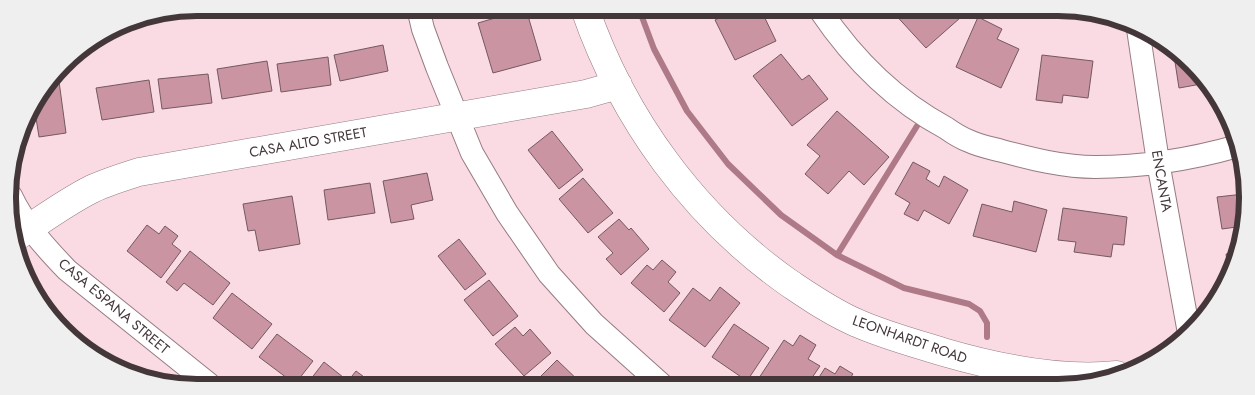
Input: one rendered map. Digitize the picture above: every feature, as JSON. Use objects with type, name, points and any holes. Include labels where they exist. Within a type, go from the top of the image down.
[{"type":"street","points":[[420,16],[423,29],[456,116],[472,153],[507,213],[549,274],[594,324],[655,379]]},
{"type":"street","name":"LEONHARDT ROAD","points":[[588,16],[594,34],[618,84],[649,141],[682,186],[720,227],[762,264],[808,296],[856,323],[968,360],[1055,375],[1085,376]]},
{"type":"street","points":[[824,16],[859,61],[881,83],[933,122],[969,141],[1052,163],[1095,167],[1158,162],[1232,148]]},
{"type":"street","name":"ENCANTA","points":[[1139,36],[1158,162],[1187,324]]},
{"type":"street","name":"CASA ALTO STREET","points":[[22,234],[65,204],[92,189],[115,179],[139,172],[586,94],[618,84]]},
{"type":"street","name":"CASA ESPANA STREET","points":[[18,220],[22,234],[46,248],[74,276],[203,379]]},
{"type":"building","points":[[502,16],[528,16],[541,60],[493,73],[478,23]]},
{"type":"building","points":[[723,16],[764,16],[776,41],[735,60],[715,20]]},
{"type":"building","points":[[897,16],[958,16],[960,18],[926,48]]},
{"type":"building","points":[[978,17],[1002,29],[997,39],[1019,49],[1001,88],[956,67]]},
{"type":"building","points":[[383,45],[388,71],[340,81],[334,55]]},
{"type":"building","points":[[781,54],[802,80],[809,75],[828,99],[792,126],[753,76]]},
{"type":"building","points":[[1042,55],[1093,61],[1088,98],[1063,95],[1062,103],[1036,100]]},
{"type":"building","points":[[328,57],[331,85],[281,92],[277,64]]},
{"type":"building","points":[[1175,59],[1199,84],[1179,88]]},
{"type":"building","points":[[267,61],[272,91],[222,99],[217,69]]},
{"type":"building","points":[[208,74],[212,103],[162,109],[158,79]]},
{"type":"building","points":[[149,80],[154,112],[102,120],[96,88]]},
{"type":"building","points":[[59,81],[66,133],[39,137],[36,116]]},
{"type":"building","points":[[837,111],[889,157],[864,185],[849,171],[828,194],[805,174],[820,156],[807,145]]},
{"type":"building","points":[[552,131],[583,170],[559,189],[528,150]]},
{"type":"building","points":[[913,162],[930,171],[926,179],[939,187],[944,176],[968,190],[949,224],[924,210],[918,221],[904,214],[910,203],[895,194]]},
{"type":"building","points":[[427,173],[433,200],[411,205],[414,219],[391,223],[383,181]]},
{"type":"building","points":[[583,178],[613,213],[588,233],[559,199]]},
{"type":"building","points":[[370,183],[375,213],[328,220],[324,190]]},
{"type":"building","points":[[1239,195],[1236,227],[1222,229],[1217,197]]},
{"type":"building","points":[[292,196],[300,244],[259,251],[255,230],[248,231],[243,204]]},
{"type":"building","points":[[1014,201],[1047,210],[1036,252],[973,236],[982,204],[1012,212]]},
{"type":"building","points":[[1063,208],[1127,217],[1124,245],[1113,244],[1111,257],[1074,252],[1076,242],[1058,240]]},
{"type":"building","points":[[619,219],[629,230],[631,228],[649,249],[621,275],[606,259],[613,253],[598,237]]},
{"type":"building","points":[[147,225],[159,234],[165,226],[178,236],[172,244],[181,251],[161,278],[127,251]]},
{"type":"building","points":[[459,239],[486,274],[465,290],[438,256]]},
{"type":"building","points":[[190,251],[230,283],[213,305],[184,283],[177,291],[166,282]]},
{"type":"building","points":[[662,260],[676,272],[668,282],[680,293],[664,312],[631,283],[647,265],[653,270]]},
{"type":"building","points":[[489,280],[518,316],[493,336],[464,300]]},
{"type":"building","points":[[720,287],[740,303],[705,347],[669,320],[693,288],[710,301]]},
{"type":"building","points":[[232,293],[272,324],[252,349],[213,318]]},
{"type":"building","points":[[734,324],[769,348],[748,379],[744,379],[712,357]]},
{"type":"building","points":[[515,327],[523,336],[530,329],[551,353],[524,376],[495,344]]},
{"type":"building","points":[[277,334],[313,361],[299,379],[288,379],[259,357]]},
{"type":"building","points":[[800,335],[816,345],[808,359],[820,366],[811,379],[758,379],[784,340],[793,346]]},
{"type":"building","points":[[557,360],[577,379],[538,379]]},
{"type":"building","points":[[324,362],[345,379],[311,379]]},
{"type":"building","points":[[840,366],[853,374],[849,379],[818,379],[825,368],[835,374]]},
{"type":"building","points":[[356,371],[367,379],[350,379]]},
{"type":"waterway","points":[[642,16],[654,49],[687,111],[728,164],[781,215],[837,255],[904,288],[969,304],[980,311],[987,323],[987,337]]},
{"type":"waterway","points":[[837,255],[917,126]]}]
